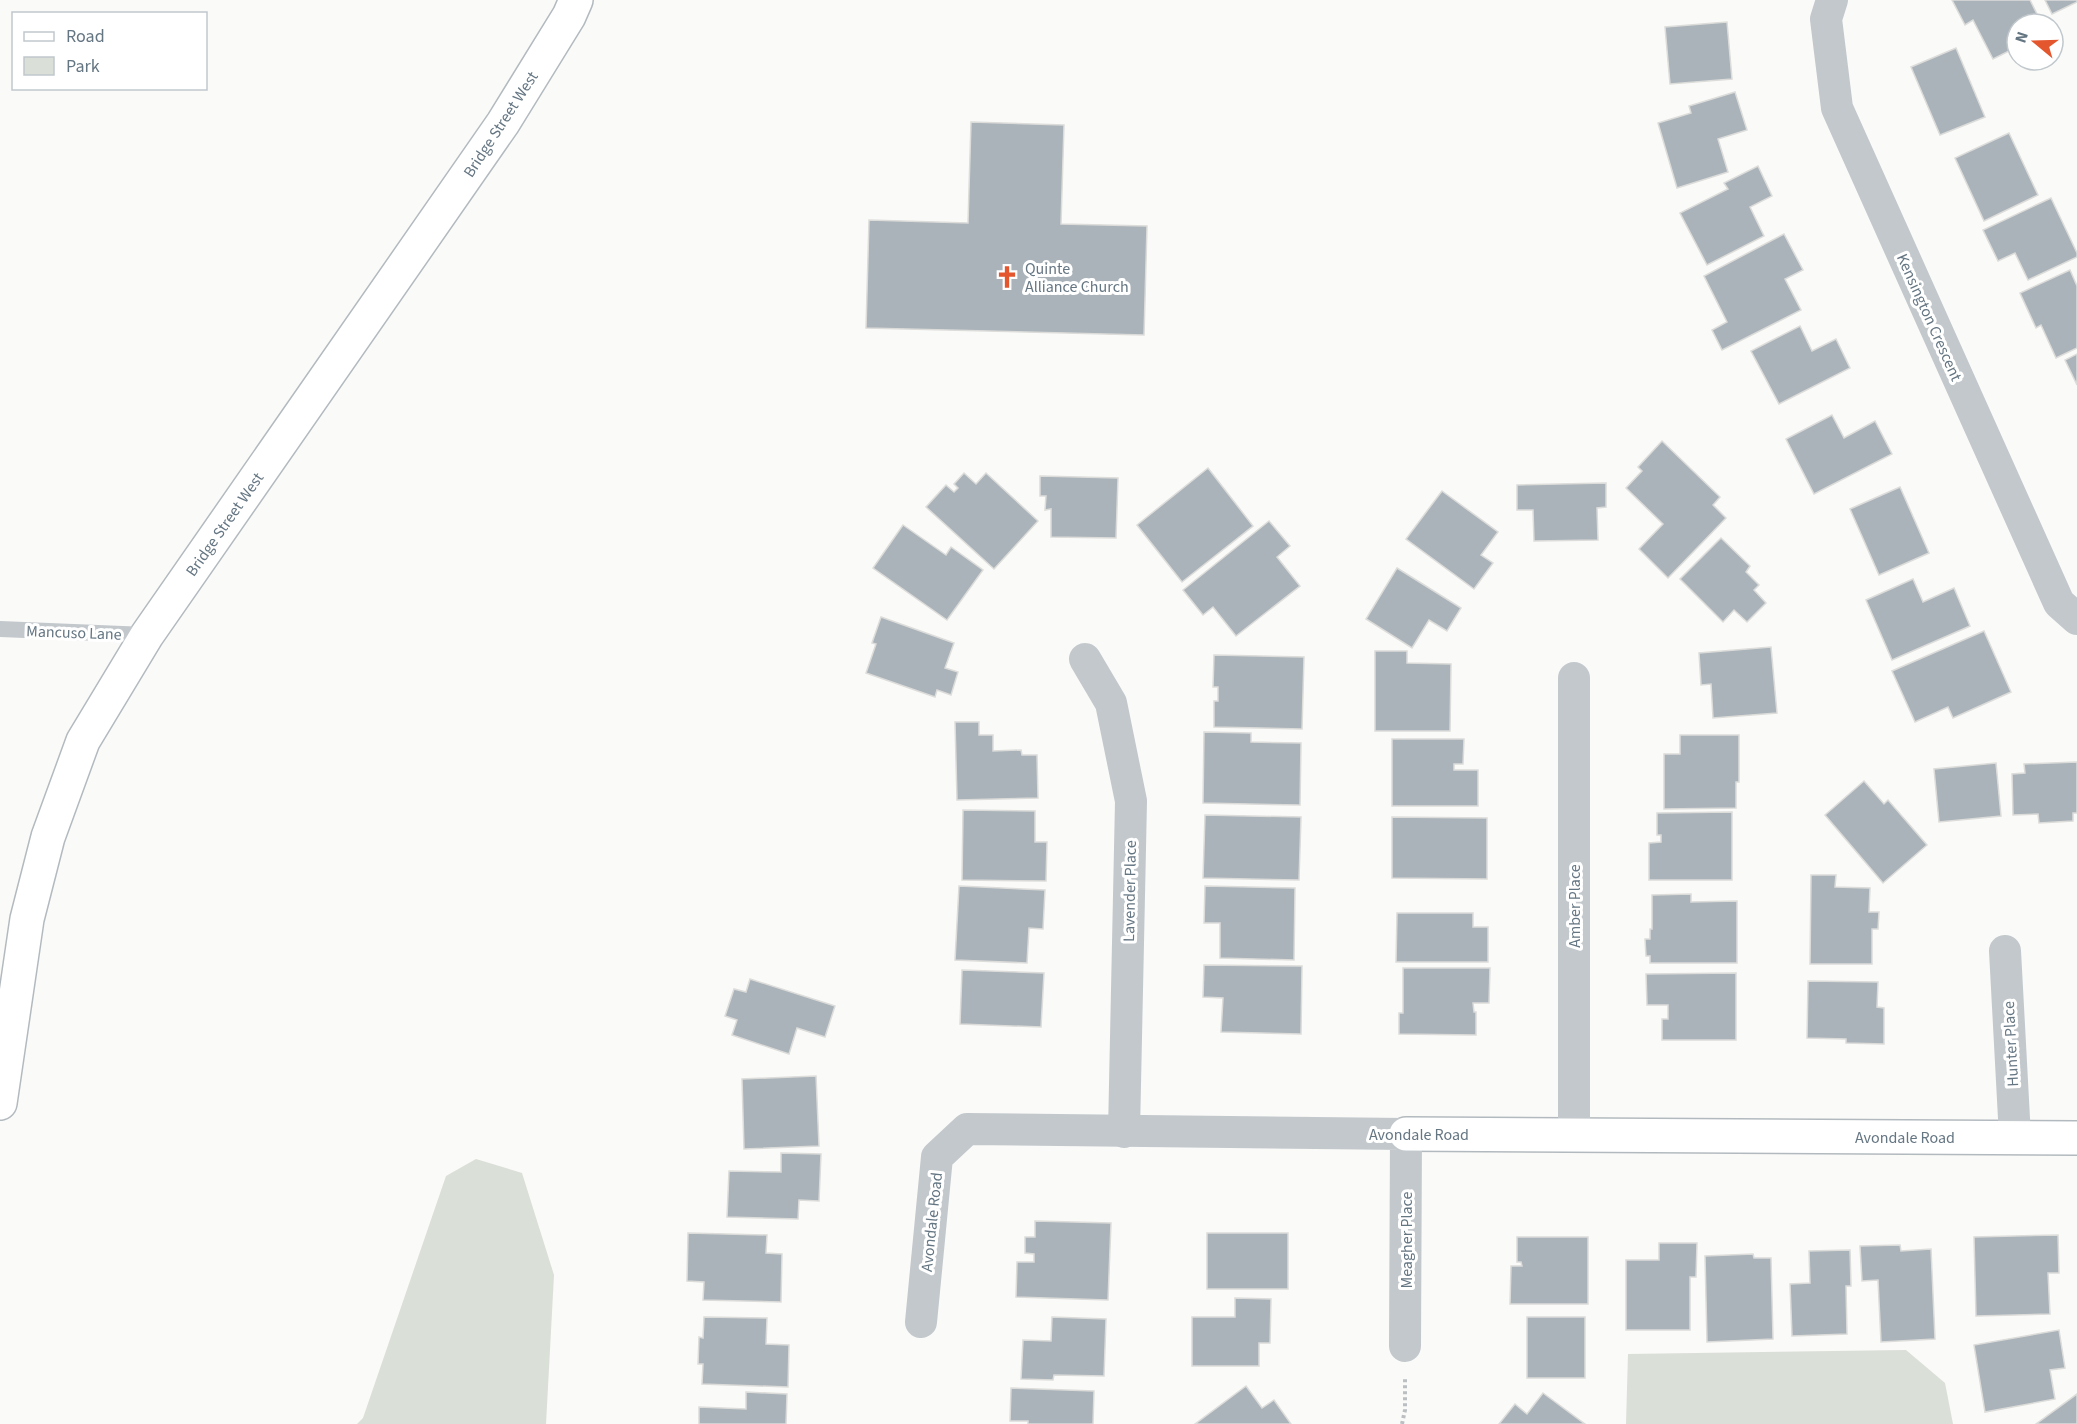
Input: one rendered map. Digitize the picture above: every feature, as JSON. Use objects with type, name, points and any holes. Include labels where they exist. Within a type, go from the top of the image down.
[{"type":"street","name":"Bridge Street West","points":[[0,1103],[27,920],[48,837],[82,741],[147,635],[503,123],[569,16],[576,0]]},
{"type":"street","name":"Kensington Crescent","points":[[1833,0],[1826,19],[1837,108],[2059,603],[2077,619]]},
{"type":"street","name":"Lavender Place","points":[[1085,658],[1111,703],[1131,801],[1124,1132]]},
{"type":"street","name":"Amber Place","points":[[1574,678],[1574,1135]]},
{"type":"street","name":"Hunter Place","points":[[2004,951],[2015,1137]]},
{"type":"street","name":"Avondale Road","points":[[921,1322],[937,1157],[967,1129],[2077,1138]]},
{"type":"street","name":"Meagher Place","points":[[1405,1346],[1406,1134]]},
{"type":"lane","name":"Mancuso Lane","points":[[0,629],[147,635]]},
{"type":"path","points":[[1402,1424],[1405,1410],[1405,1346]]},
{"type":"green space","points":[[476,1159],[522,1173],[554,1275],[546,1424],[357,1424],[363,1418],[446,1176]]},
{"type":"green space","points":[[1906,1350],[1945,1383],[1953,1424],[1626,1424],[1628,1354]]},
{"type":"building","points":[[1952,0],[2030,0],[2036,12],[2005,12],[2005,53],[1993,59],[1973,20],[1965,25]]},
{"type":"building","points":[[2045,0],[2077,0],[2056,12],[2051,12]]},
{"type":"building","points":[[1727,22],[1732,79],[1670,84],[1665,27]]},
{"type":"building","points":[[1956,48],[1985,117],[1940,135],[1911,67]]},
{"type":"building","points":[[1735,92],[1747,130],[1718,139],[1728,172],[1677,188],[1658,123],[1691,113],[1689,106]]},
{"type":"building","name":"Quinte Alliance Church","points":[[971,122],[1064,125],[1061,224],[1147,226],[1144,335],[866,328],[869,220],[968,223]]},
{"type":"building","points":[[2009,133],[2038,195],[1984,221],[1955,158]]},
{"type":"building","points":[[1758,166],[1772,196],[1750,207],[1764,236],[1707,265],[1680,213],[1728,189],[1724,183]]},
{"type":"building","points":[[2051,198],[2077,257],[2028,280],[2015,253],[1998,261],[1983,230]]},
{"type":"building","points":[[1784,234],[1803,270],[1785,279],[1801,310],[1722,350],[1712,330],[1727,322],[1704,276]]},
{"type":"building","points":[[2070,270],[2077,286],[2077,348],[2056,358],[2041,325],[2036,328],[2020,293]]},
{"type":"building","points":[[1800,326],[1812,351],[1836,339],[1850,368],[1779,404],[1751,351]]},
{"type":"building","points":[[2077,354],[2077,385],[2065,360]]},
{"type":"building","points":[[1832,415],[1844,438],[1875,421],[1892,454],[1814,494],[1786,439]]},
{"type":"building","points":[[1662,441],[1720,497],[1713,505],[1726,518],[1668,578],[1639,549],[1663,524],[1626,488],[1642,471],[1638,467]]},
{"type":"building","points":[[1208,468],[1253,526],[1182,582],[1137,525]]},
{"type":"building","points":[[964,473],[976,484],[986,473],[1038,521],[994,569],[926,507],[946,485],[954,492],[958,488],[954,484]]},
{"type":"building","points":[[1040,476],[1118,478],[1116,538],[1051,537],[1051,509],[1045,510],[1046,496],[1040,496]]},
{"type":"building","points":[[1606,483],[1606,507],[1597,508],[1598,540],[1534,541],[1533,510],[1517,510],[1517,485]]},
{"type":"building","points":[[1900,487],[1929,553],[1879,575],[1850,509]]},
{"type":"building","points":[[1442,491],[1498,532],[1481,555],[1493,563],[1474,589],[1406,539]]},
{"type":"building","points":[[1269,521],[1290,546],[1277,557],[1300,586],[1236,636],[1213,607],[1203,615],[1183,590]]},
{"type":"building","points":[[903,525],[946,555],[951,547],[983,570],[947,620],[873,568]]},
{"type":"building","points":[[1721,538],[1750,566],[1746,572],[1759,585],[1754,590],[1766,603],[1747,622],[1734,610],[1723,622],[1680,579]]},
{"type":"building","points":[[1397,568],[1461,608],[1447,631],[1429,620],[1412,648],[1366,619]]},
{"type":"building","points":[[1913,579],[1923,602],[1954,588],[1970,626],[1892,660],[1866,600]]},
{"type":"building","points":[[881,617],[954,643],[945,668],[958,672],[951,695],[937,690],[935,697],[866,673],[876,644],[872,643]]},
{"type":"building","points":[[1984,631],[2011,692],[1953,718],[1948,707],[1915,722],[1892,671]]},
{"type":"building","points":[[1771,647],[1777,713],[1713,718],[1711,684],[1701,685],[1699,653]]},
{"type":"building","points":[[1375,651],[1407,651],[1407,663],[1451,664],[1450,731],[1375,731]]},
{"type":"building","points":[[1214,655],[1304,657],[1302,729],[1214,727],[1214,701],[1218,701],[1218,687],[1213,687]]},
{"type":"building","points":[[955,722],[979,722],[979,735],[993,735],[993,751],[1021,750],[1022,755],[1037,755],[1038,798],[957,800]]},
{"type":"building","points":[[1204,732],[1251,733],[1251,742],[1301,743],[1300,805],[1203,803]]},
{"type":"building","points":[[1680,735],[1739,735],[1739,782],[1736,782],[1736,808],[1664,809],[1664,754],[1680,754]]},
{"type":"building","points":[[1392,739],[1464,739],[1463,764],[1454,764],[1454,770],[1478,770],[1478,806],[1392,806]]},
{"type":"building","points":[[2077,762],[2077,813],[2073,813],[2073,821],[2039,823],[2038,814],[2013,815],[2012,774],[2025,773],[2024,764]]},
{"type":"building","points":[[1996,763],[2001,816],[1939,822],[1934,769]]},
{"type":"building","points":[[1864,781],[1884,804],[1888,800],[1927,845],[1883,883],[1825,815]]},
{"type":"building","points":[[963,810],[1035,811],[1035,842],[1047,842],[1046,881],[962,880]]},
{"type":"building","points":[[1732,812],[1732,880],[1649,880],[1649,843],[1661,842],[1661,835],[1657,835],[1657,813]]},
{"type":"building","points":[[1205,815],[1301,817],[1299,880],[1203,878]]},
{"type":"building","points":[[1392,817],[1487,818],[1487,879],[1392,878]]},
{"type":"building","points":[[1811,875],[1836,875],[1835,887],[1870,888],[1869,912],[1879,912],[1878,929],[1872,929],[1872,964],[1810,964]]},
{"type":"building","points":[[959,886],[1045,890],[1043,929],[1029,928],[1027,963],[955,960]]},
{"type":"building","points":[[1205,886],[1295,888],[1294,960],[1220,958],[1220,923],[1204,923]]},
{"type":"building","points":[[1691,894],[1691,902],[1737,901],[1737,963],[1650,963],[1650,956],[1646,956],[1645,939],[1650,939],[1650,929],[1652,929],[1652,895]]},
{"type":"building","points":[[1397,913],[1473,913],[1473,927],[1488,927],[1488,962],[1396,962]]},
{"type":"building","points":[[1204,965],[1302,966],[1301,1034],[1221,1032],[1223,998],[1203,997]]},
{"type":"building","points":[[1403,968],[1490,968],[1489,1003],[1473,1003],[1474,1012],[1476,1012],[1476,1035],[1399,1034],[1399,1013],[1403,1013]]},
{"type":"building","points":[[962,970],[1044,973],[1041,1027],[960,1024]]},
{"type":"building","points":[[1736,973],[1736,1040],[1662,1040],[1662,1019],[1668,1019],[1668,1005],[1647,1005],[1646,974]]},
{"type":"building","points":[[750,979],[835,1006],[825,1037],[797,1028],[789,1054],[732,1035],[737,1020],[725,1016],[734,989],[746,992]]},
{"type":"building","points":[[1808,981],[1878,982],[1877,1007],[1884,1008],[1884,1044],[1846,1043],[1846,1039],[1807,1038]]},
{"type":"building","points":[[816,1076],[819,1146],[744,1149],[742,1079]]},
{"type":"building","points":[[781,1153],[821,1154],[819,1201],[799,1200],[798,1219],[727,1217],[729,1171],[781,1172]]},
{"type":"building","points":[[1035,1221],[1111,1223],[1108,1300],[1016,1297],[1017,1262],[1034,1262],[1034,1254],[1025,1253],[1025,1237],[1035,1237]]},
{"type":"building","points":[[688,1233],[767,1235],[766,1253],[782,1254],[781,1302],[703,1300],[704,1282],[687,1281]]},
{"type":"building","points":[[1207,1233],[1288,1233],[1288,1289],[1207,1289]]},
{"type":"building","points":[[2058,1235],[2059,1273],[2048,1273],[2050,1314],[1976,1316],[1974,1237]]},
{"type":"building","points":[[1517,1237],[1588,1237],[1588,1304],[1510,1304],[1511,1266],[1522,1266],[1521,1262],[1517,1262]]},
{"type":"building","points":[[1659,1243],[1697,1243],[1696,1277],[1690,1277],[1690,1330],[1626,1330],[1626,1260],[1659,1260]]},
{"type":"building","points":[[1900,1245],[1901,1251],[1931,1249],[1935,1339],[1881,1342],[1878,1280],[1862,1281],[1860,1246]]},
{"type":"building","points":[[1850,1250],[1851,1286],[1846,1286],[1847,1334],[1792,1336],[1790,1284],[1810,1283],[1809,1251]]},
{"type":"building","points":[[1753,1254],[1754,1258],[1771,1258],[1773,1339],[1707,1342],[1705,1256]]},
{"type":"building","points":[[1235,1298],[1271,1299],[1270,1343],[1259,1343],[1259,1366],[1192,1366],[1192,1317],[1235,1317]]},
{"type":"building","points":[[704,1317],[767,1318],[766,1344],[789,1345],[788,1387],[702,1384],[703,1364],[698,1364],[699,1337],[703,1338]]},
{"type":"building","points":[[1052,1317],[1106,1319],[1104,1376],[1054,1375],[1053,1380],[1021,1379],[1023,1340],[1051,1341]]},
{"type":"building","points":[[1527,1317],[1585,1317],[1585,1378],[1527,1378]]},
{"type":"building","points":[[2059,1330],[2065,1368],[2050,1370],[2055,1399],[1985,1412],[1974,1345]]},
{"type":"building","points":[[1246,1386],[1262,1408],[1274,1400],[1291,1424],[1195,1424]]},
{"type":"building","points":[[1011,1388],[1094,1391],[1093,1424],[1028,1424],[1028,1421],[1010,1421]]},
{"type":"building","points":[[746,1392],[787,1394],[786,1424],[699,1424],[699,1407],[746,1409]]},
{"type":"building","points":[[1543,1393],[1585,1424],[1499,1424],[1515,1404],[1527,1414]]},
{"type":"building","points":[[2077,1394],[2077,1424],[2036,1424]]},
{"type":"place","name":"Quinte Alliance Church","points":[[1007,277]]}]
